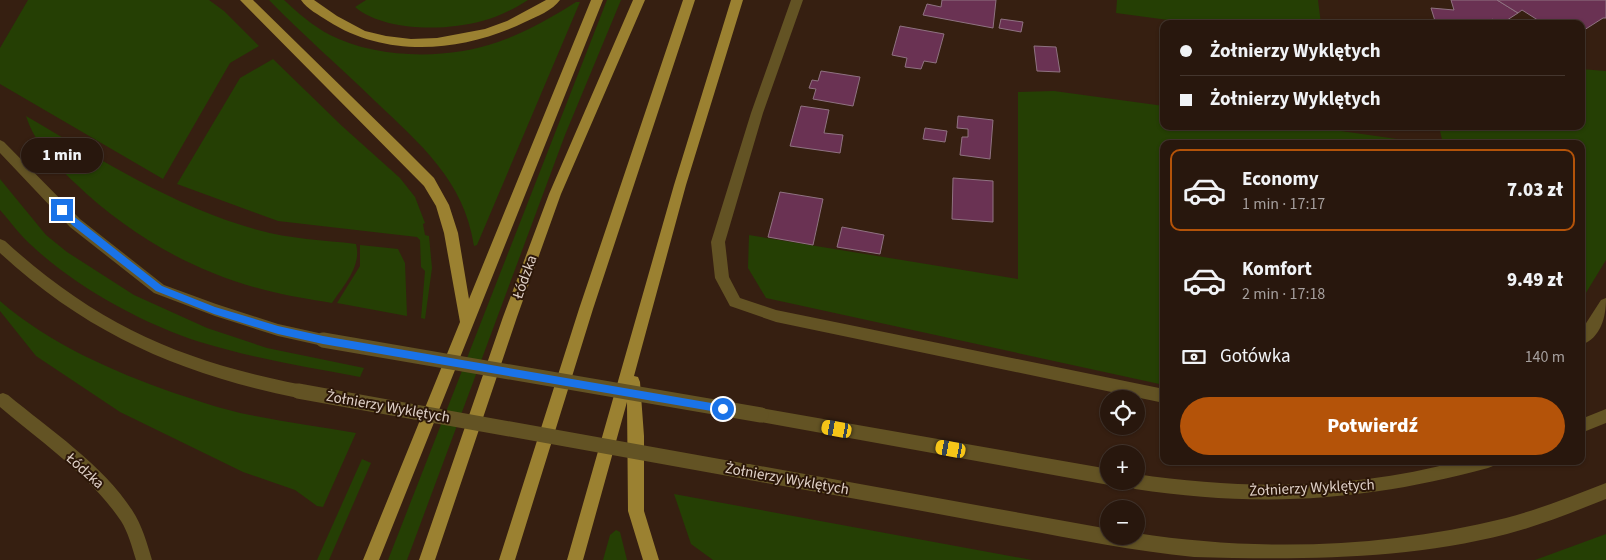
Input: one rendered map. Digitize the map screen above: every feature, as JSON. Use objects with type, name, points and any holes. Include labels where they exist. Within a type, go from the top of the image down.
[{"type":"main road","points":[[246,0],[396,146],[429,182],[442,205],[451,233],[466,321]]},
{"type":"main road","points":[[307,0],[342,24],[362,34],[380,39],[414,43],[440,42],[470,37],[508,26],[536,13],[554,0]]},
{"type":"main road","points":[[370,560],[597,0]]},
{"type":"main road","name":"Łódzka","points":[[427,560],[510,317],[555,194],[639,0]]},
{"type":"main road","points":[[507,560],[607,243],[689,0]]},
{"type":"main road","points":[[575,560],[701,113],[737,0]]},
{"type":"main road","points":[[632,354],[636,436],[636,511],[651,560]]},
{"type":"street","points":[[797,0],[757,113],[718,242],[722,278],[735,302],[776,316],[1160,395]]},
{"type":"street","points":[[0,145],[75,223],[159,289],[214,310],[278,330],[323,340],[1100,475]]},
{"type":"street","name":"Żołnierzy Wyklętych","points":[[0,245],[22,267],[53,292],[90,317],[147,346],[222,373],[298,390],[1111,538],[1196,549],[1277,554],[1348,553],[1426,544],[1473,535],[1523,522],[1606,491]]},
{"type":"street","points":[[1585,337],[1588,335],[1606,304]]},
{"type":"street","name":"Łódzka","points":[[3,400],[104,487],[127,516],[138,539],[144,560]]},
{"type":"street","points":[[1585,424],[1606,416]]},
{"type":"street","name":"Żołnierzy Wyklętych","points":[[1145,482],[1222,490],[1275,492],[1335,490],[1411,480],[1475,465]]},
{"type":"green space","points":[[28,0],[209,0],[224,11],[259,46],[230,63],[163,179],[0,84],[0,48]]},
{"type":"green space","points":[[269,0],[284,0],[318,28],[349,43],[391,53],[413,54],[457,52],[498,42],[548,19],[576,2],[580,2],[477,245],[474,246],[469,223],[461,202],[438,165],[408,133]]},
{"type":"green space","points":[[366,0],[528,0],[517,7],[488,19],[451,27],[434,28],[399,25],[382,21],[355,7]]},
{"type":"green space","points":[[607,0],[621,0],[565,135],[407,560],[388,560]]},
{"type":"green space","points":[[1117,0],[1318,0],[1320,20],[1168,20],[1116,13]]},
{"type":"green space","points":[[273,59],[342,126],[400,178],[415,197],[425,223],[423,224],[425,235],[429,236],[432,268],[425,319],[421,318],[425,271],[421,267],[420,240],[417,237],[278,221],[177,184],[240,78]]},
{"type":"green space","points":[[1585,69],[1606,71],[1606,260],[1585,294],[1585,140],[1442,140],[1440,130],[1585,130]]},
{"type":"green space","points":[[1054,91],[1160,105],[1160,130],[1334,130],[1404,140],[1160,140],[1160,384],[766,298],[748,268],[749,235],[1018,279],[1018,92]]},
{"type":"green space","points":[[26,116],[110,165],[197,209],[258,230],[307,239],[356,244],[356,260],[351,275],[332,303],[265,290],[212,273],[187,262],[139,235],[95,202],[67,176],[46,152],[34,135]]},
{"type":"green space","points":[[0,179],[46,235],[67,252],[134,295],[207,328],[267,348],[364,368],[360,377],[300,366],[200,342],[156,325],[110,302],[88,289],[48,260],[22,236],[0,210]]},
{"type":"green space","points":[[360,245],[398,249],[405,263],[407,316],[337,303],[360,266]]},
{"type":"green space","points":[[0,301],[40,330],[82,355],[174,393],[240,413],[356,433],[323,507],[317,506],[295,490],[243,472],[120,412],[36,356],[0,311]]},
{"type":"green space","points":[[362,459],[371,463],[329,560],[317,560]]},
{"type":"green space","points":[[674,494],[1032,560],[713,560],[691,544]]},
{"type":"green space","points":[[616,530],[620,532],[627,560],[603,560],[610,535]]},
{"type":"green space","points":[[1606,534],[1606,560],[1535,560]]},
{"type":"building","points":[[942,0],[996,0],[993,28],[923,15],[927,4],[941,7]]},
{"type":"building","points":[[1451,0],[1497,0],[1518,13],[1507,20],[1435,20],[1431,8],[1454,10]]},
{"type":"building","points":[[1497,0],[1606,0],[1606,18],[1585,29],[1585,20],[1538,20],[1522,10],[1518,13]]},
{"type":"building","points":[[1001,19],[1023,22],[1021,32],[999,28]]},
{"type":"building","points":[[900,26],[944,34],[936,63],[924,61],[921,69],[905,67],[907,58],[892,55]]},
{"type":"building","points":[[1034,46],[1056,47],[1060,72],[1037,71]]},
{"type":"building","points":[[821,71],[860,77],[853,106],[813,99],[816,89],[809,88],[812,80],[818,81]]},
{"type":"building","points":[[801,106],[829,110],[824,133],[843,135],[840,153],[790,146]]},
{"type":"building","points":[[958,116],[993,120],[990,159],[960,155],[962,137],[968,137],[968,129],[957,128]]},
{"type":"building","points":[[925,128],[947,131],[945,142],[923,139]]},
{"type":"building","points":[[953,178],[993,181],[993,222],[952,219]]},
{"type":"building","points":[[780,192],[823,199],[813,245],[768,237]]},
{"type":"building","points":[[842,227],[884,235],[880,254],[837,247]]},
{"type":"route","points":[[62,210],[75,223],[159,289],[214,310],[278,330],[323,340],[723,409]]}]
